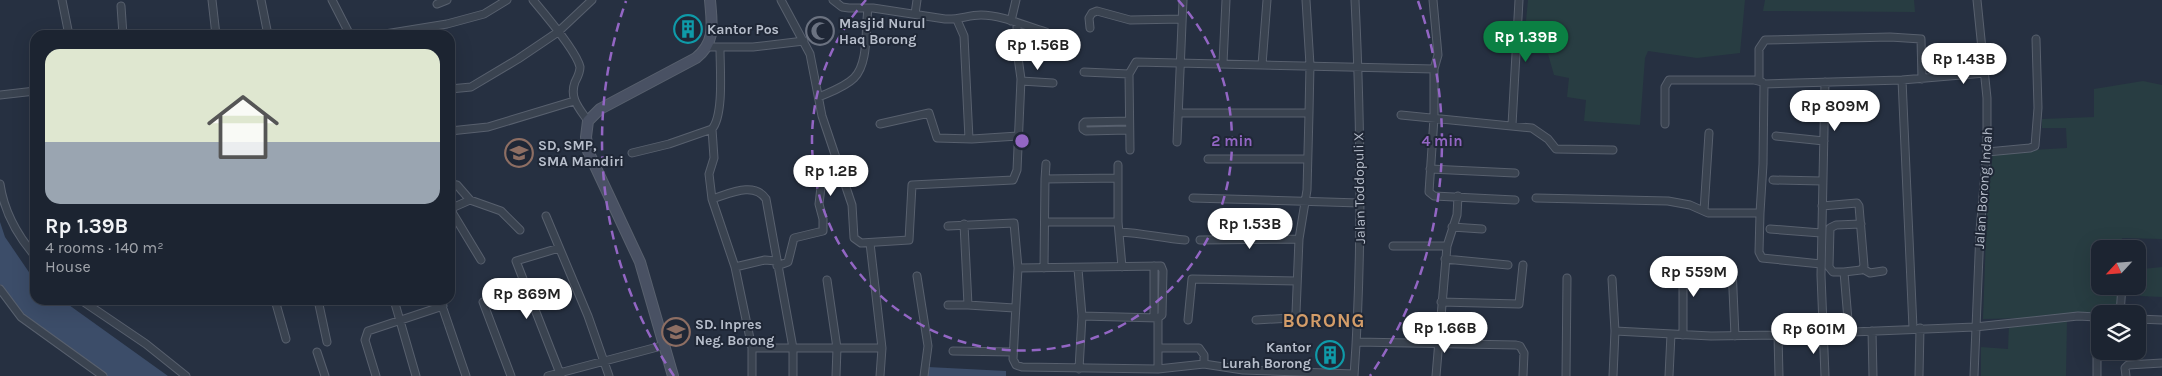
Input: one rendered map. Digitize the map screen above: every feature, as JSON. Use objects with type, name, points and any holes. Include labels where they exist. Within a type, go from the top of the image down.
[{"type":"main road","points":[[673,376],[640,262],[588,151],[586,137],[588,121],[600,109],[696,58],[708,47],[711,37],[710,0]]},
{"type":"street","points":[[62,0],[68,30]]},
{"type":"street","points":[[212,0],[215,30]]},
{"type":"street","points":[[261,0],[267,30]]},
{"type":"street","points":[[332,0],[347,30]]},
{"type":"street","points":[[437,4],[447,0]]},
{"type":"street","points":[[410,30],[447,24],[484,14],[507,0]]},
{"type":"street","points":[[534,0],[558,32],[580,67],[572,92],[574,101],[588,121]]},
{"type":"street","points":[[455,89],[471,87],[558,32],[592,0]]},
{"type":"street","points":[[781,0],[810,54],[828,134],[852,205],[854,238],[861,244],[909,240],[912,185],[1013,180],[1017,170],[1021,80],[1014,22],[1016,0]]},
{"type":"street","points":[[833,0],[842,7],[872,5],[957,20],[979,15],[1014,22],[1046,32]]},
{"type":"street","points":[[915,14],[918,0]]},
{"type":"street","points":[[1177,142],[1179,62],[1184,0]]},
{"type":"street","points":[[1223,63],[1226,0]]},
{"type":"street","points":[[1262,64],[1268,0]]},
{"type":"street","points":[[1256,320],[1296,316],[1299,239],[1306,190],[1309,113],[1310,66],[1306,0]]},
{"type":"street","name":"Jalan Toddopuli X","points":[[1354,375],[1360,302],[1360,203],[1355,0]]},
{"type":"street","points":[[1433,0],[1438,55],[1434,69],[1434,118],[1430,169],[1431,195],[1515,200]]},
{"type":"street","points":[[1512,126],[1519,0]]},
{"type":"street","name":"Jalan Borong Indah","points":[[1974,376],[1975,327],[1987,152],[1985,73],[1977,0]]},
{"type":"street","points":[[819,97],[846,84],[858,72],[863,59],[872,5]]},
{"type":"street","points":[[121,6],[123,30]]},
{"type":"street","points":[[1090,28],[1089,18],[1092,13],[1098,11],[1130,20],[1182,20]]},
{"type":"street","points":[[957,20],[964,36],[969,139]]},
{"type":"street","points":[[1821,264],[1762,258],[1759,252],[1763,164],[1762,82],[1759,49],[1765,40],[1890,37],[1921,40],[1922,79]]},
{"type":"street","points":[[1987,152],[2035,146],[2038,108],[2036,39]]},
{"type":"street","points":[[708,47],[720,49],[804,41]]},
{"type":"street","points":[[632,153],[712,129],[717,123],[720,49]]},
{"type":"street","points":[[1130,150],[1128,130],[1129,74],[1136,62],[1434,69]]},
{"type":"street","points":[[1084,72],[1129,74]]},
{"type":"street","points":[[1665,124],[1666,87],[1668,80],[1825,82],[1922,79],[1985,73]]},
{"type":"street","points":[[1021,80],[1053,84]]},
{"type":"street","points":[[1902,80],[1919,376]]},
{"type":"street","points":[[1825,82],[1821,233],[1825,376]]},
{"type":"street","points":[[0,95],[30,92]]},
{"type":"street","points":[[455,130],[488,127],[574,101]]},
{"type":"street","points":[[880,124],[929,113],[937,138],[969,139],[1018,136]]},
{"type":"street","points":[[1178,113],[1309,113]]},
{"type":"street","points":[[1401,115],[1532,128],[1548,139],[1556,149],[1612,150]]},
{"type":"street","points":[[1128,130],[1086,131],[1083,124],[1085,122],[1129,121]]},
{"type":"street","points":[[712,129],[715,143],[709,180],[712,199],[735,267],[752,348],[752,376]]},
{"type":"street","points":[[1704,211],[1709,133]]},
{"type":"street","points":[[1776,136],[1824,140]]},
{"type":"street","points":[[1208,158],[1307,159]]},
{"type":"street","points":[[735,267],[765,260],[776,263],[788,262],[794,238],[823,231],[823,219],[819,204],[821,187],[813,164]]},
{"type":"street","points":[[1044,268],[1046,164]]},
{"type":"street","points":[[1118,165],[1118,222],[1122,266]]},
{"type":"street","points":[[1430,169],[1515,173]]},
{"type":"street","points":[[1045,179],[1118,178]]},
{"type":"street","points":[[1773,180],[1822,181]]},
{"type":"street","points":[[0,184],[11,220],[20,239],[30,250]]},
{"type":"street","points":[[455,185],[470,200],[501,211],[520,230]]},
{"type":"street","points":[[712,199],[750,189],[762,194],[766,199],[776,247],[776,263],[793,348],[793,376]]},
{"type":"street","points":[[1436,376],[1437,343],[1445,259],[1457,214],[1458,196]]},
{"type":"street","points":[[1193,198],[1360,203]]},
{"type":"street","points":[[1536,198],[1668,201],[1682,202],[1715,214],[1760,213]]},
{"type":"street","points":[[455,208],[470,200]]},
{"type":"street","points":[[1822,206],[1857,204],[1861,224],[1863,269]]},
{"type":"street","points":[[455,214],[481,260]]},
{"type":"street","points":[[546,216],[605,360],[609,376]]},
{"type":"street","points":[[1046,222],[1118,222]]},
{"type":"street","points":[[948,226],[1014,223],[1018,268],[1014,308],[1013,352],[1016,365],[1022,367],[1079,369],[1158,369],[1204,364],[1243,370],[1354,375]]},
{"type":"street","points":[[964,224],[968,304]]},
{"type":"street","points":[[1861,224],[1836,225],[1830,228],[1829,267],[1833,272],[1863,269],[1870,273],[1883,271]]},
{"type":"street","points":[[1452,227],[1482,229]]},
{"type":"street","points":[[1770,229],[1821,233]]},
{"type":"street","points":[[1119,232],[1145,233],[1156,238],[1185,240]]},
{"type":"street","points":[[1200,240],[1299,239]]},
{"type":"street","points":[[870,243],[882,348],[880,376]]},
{"type":"street","points":[[1393,246],[1447,246]]},
{"type":"street","points":[[559,248],[516,261],[560,374]]},
{"type":"street","points":[[1445,259],[1508,265]]},
{"type":"street","points":[[1683,261],[1683,335]]},
{"type":"street","points":[[1441,302],[1519,304],[1521,302],[1522,265]]},
{"type":"street","points":[[1018,268],[1078,269],[1161,266],[1163,271],[1162,316],[1156,318],[1082,316]]},
{"type":"street","points":[[1732,267],[1734,336]]},
{"type":"street","points":[[1078,269],[1082,316],[1079,369]]},
{"type":"street","points":[[1844,272],[1849,332]]},
{"type":"street","points":[[917,276],[928,346],[924,376]]},
{"type":"street","points":[[1566,376],[1567,278]]},
{"type":"street","points":[[1188,320],[1192,279],[1297,281]]},
{"type":"street","points":[[1612,279],[1615,331],[1612,376]]},
{"type":"street","points":[[827,280],[837,348],[836,376]]},
{"type":"street","points":[[0,289],[21,316],[103,376]]},
{"type":"street","points":[[482,302],[511,376]]},
{"type":"street","points":[[948,304],[1014,308]]},
{"type":"street","points":[[88,305],[146,344],[186,376]]},
{"type":"street","points":[[276,305],[286,339]]},
{"type":"street","points":[[319,305],[327,342]]},
{"type":"street","points":[[396,305],[416,376]]},
{"type":"street","points":[[376,376],[365,335],[368,331],[436,305]]},
{"type":"street","points":[[442,305],[466,376]]},
{"type":"street","points":[[1615,331],[1683,335],[1778,335],[1975,327],[2078,316],[2091,317]]},
{"type":"street","points":[[1156,318],[1158,369]]},
{"type":"street","points":[[2146,319],[2162,320]]},
{"type":"street","points":[[1872,331],[1872,376]]},
{"type":"street","points":[[1669,376],[1671,334]]},
{"type":"street","points":[[1778,335],[1779,376]]},
{"type":"street","points":[[1357,342],[1520,346],[1524,353],[1523,376]]},
{"type":"street","points":[[548,376],[665,345]]},
{"type":"street","points":[[752,348],[882,348]]},
{"type":"street","points":[[1158,348],[1199,348],[1204,355],[1204,364]]},
{"type":"street","points":[[952,351],[1013,352]]},
{"type":"street","points":[[317,352],[326,376]]},
{"type":"street","points":[[2097,376],[2098,360]]},
{"type":"street","points":[[2126,376],[2125,368],[2128,365],[2162,363]]},
{"type":"green space","points":[[1528,0],[1745,0],[1740,53],[1697,58],[1648,51],[1645,58],[1640,125],[1584,121],[1586,100],[1567,97],[1569,78],[1554,75],[1548,54],[1525,53],[1526,41],[1557,44],[1557,28],[1526,21]]},
{"type":"green space","points":[[1765,0],[1914,0],[1915,12],[1763,11]]},
{"type":"green space","points":[[2143,81],[2162,85],[2162,239],[2122,238],[2122,240],[2091,240],[2091,295],[2118,295],[2118,305],[2091,305],[2091,312],[2028,318],[1983,319],[1987,208],[1993,152],[2067,148],[2066,128],[2042,128],[2042,119],[2094,117],[2094,89]]},
{"type":"green space","points":[[2162,267],[2162,297],[2140,296],[2146,295],[2146,269]]},
{"type":"green space","points":[[2067,319],[2066,376],[1981,376],[1981,347],[2008,349],[2009,324]]},
{"type":"water","points":[[0,222],[5,237],[30,274],[30,305],[69,305],[168,376],[107,376],[22,316],[0,284]]},
{"type":"water","points":[[928,367],[1006,371],[1006,376],[927,376]]},
{"type":"place","name":"Kantor Pos","points":[[688,29]]},
{"type":"place","name":"Masjid Nurul Haq Borong","points":[[820,31]]},
{"type":"place","name":"SD, SMP, SMA Mandiri","points":[[519,153]]},
{"type":"place","name":"SD. Inpres Neg. Borong","points":[[676,332]]},
{"type":"place","name":"Kantor Lurah Borong","points":[[1330,355]]},
{"type":"district","name":"BORONG","points":[[1324,320]]}]
